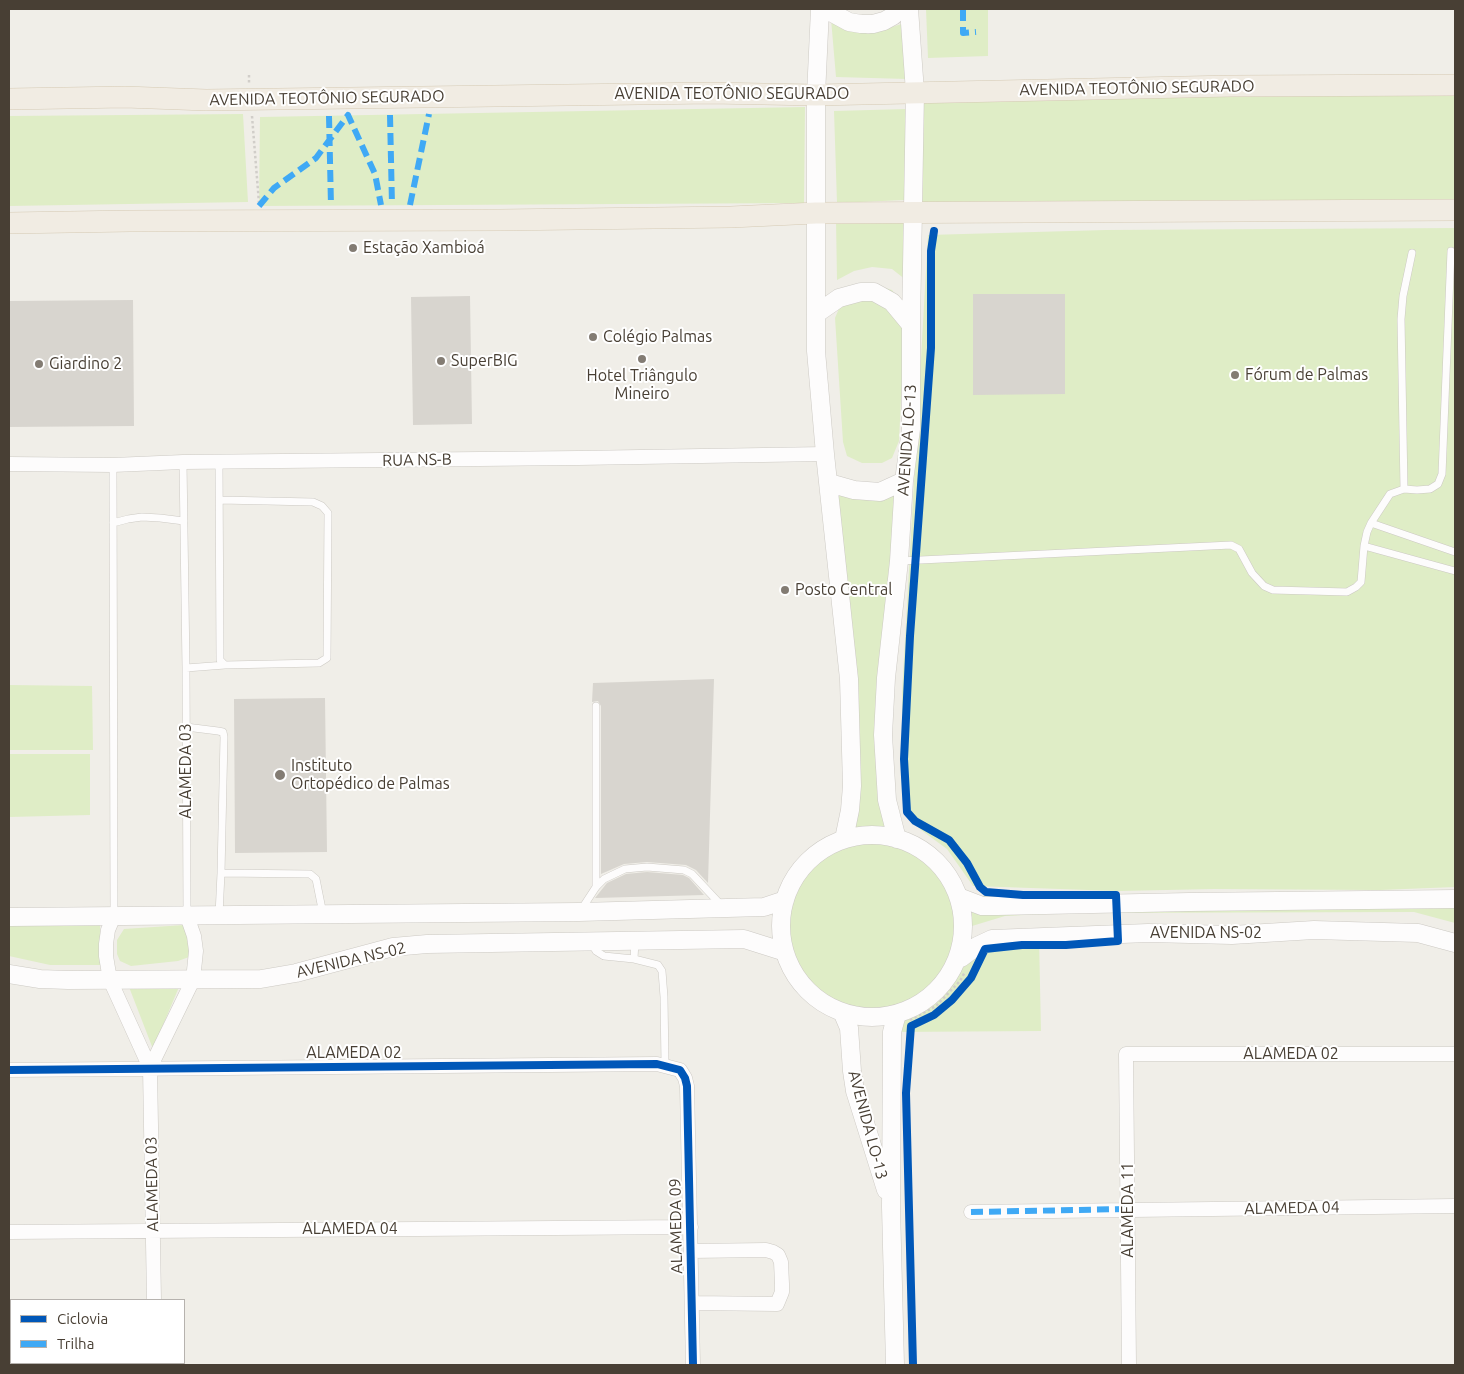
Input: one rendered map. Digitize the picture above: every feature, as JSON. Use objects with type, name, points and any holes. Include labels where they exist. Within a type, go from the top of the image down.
[{"type":"main road","name":"AVENIDA TEOTÔNIO SEGURADO","points":[[9,99],[126,97],[206,100],[710,93],[816,94],[1231,86],[1455,85]]},
{"type":"main road","points":[[9,223],[721,218],[816,213],[1455,210]]},
{"type":"street","points":[[820,9],[816,94],[816,352],[849,679],[852,786],[850,810],[844,839]]},
{"type":"street","points":[[825,9],[849,22],[861,24],[873,24],[884,21],[893,16],[899,9]]},
{"type":"street","name":"AVENIDA LO-13","points":[[897,839],[884,780],[883,735],[886,678],[899,561],[904,481],[911,429],[915,92],[909,9]]},
{"type":"street","points":[[816,314],[839,298],[861,292],[874,292],[892,302],[911,325]]},
{"type":"street","name":"RUA NS-B","points":[[9,464],[113,465],[183,462],[568,459],[825,454]]},
{"type":"street","points":[[829,483],[854,490],[880,492],[904,481]]},
{"type":"street","points":[[859,836],[897,839],[915,845],[938,863],[949,877],[960,898],[964,921],[967,966],[942,982],[905,1020],[843,1014],[817,1000],[807,992],[790,969],[782,951],[781,927],[785,900],[796,874],[806,861],[818,852],[844,839],[859,836]]},
{"type":"street","name":"AVENIDA NS-02","points":[[960,898],[982,906],[997,906],[1455,898]]},
{"type":"street","name":"AVENIDA NS-02","points":[[9,917],[579,912],[764,907],[785,900]]},
{"type":"street","name":"ALAMEDA 03","points":[[114,916],[108,930],[106,944],[110,980],[150,1068],[154,1299]]},
{"type":"street","name":"ALAMEDA 03","points":[[150,1068],[193,980],[196,951],[194,936],[187,916]]},
{"type":"street","name":"AVENIDA NS-02","points":[[967,966],[977,946],[992,939],[1148,933],[1232,935],[1314,930],[1418,933],[1455,943]]},
{"type":"street","name":"AVENIDA NS-02","points":[[9,974],[40,979],[261,979],[296,973],[393,947],[427,944],[744,940],[782,951]]},
{"type":"street","name":"AVENIDA LO-13","points":[[843,1014],[849,1028],[852,1071],[856,1091],[891,1208]]},
{"type":"street","name":"AVENIDA LO-13","points":[[895,1365],[891,1208],[892,1032],[905,1020]]},
{"type":"street","name":"ALAMEDA 02","points":[[1126,1054],[1455,1054]]},
{"type":"street","name":"ALAMEDA 11","points":[[1126,1054],[1129,1365]]},
{"type":"street","name":"ALAMEDA 02","points":[[9,1070],[665,1065]]},
{"type":"street","name":"ALAMEDA 09","points":[[665,1065],[680,1070],[685,1078],[686,1086],[693,1365]]},
{"type":"street","name":"ALAMEDA 04","points":[[971,1212],[1455,1206]]},
{"type":"street","name":"ALAMEDA 04","points":[[9,1232],[691,1227]]},
{"type":"street","points":[[691,1251],[766,1250],[773,1252],[778,1255],[781,1262],[782,1284],[782,1292],[777,1304],[692,1303]]},
{"type":"lane","points":[[899,561],[1231,545],[1239,549],[1252,573],[1264,586],[1273,590],[1347,592],[1356,587],[1361,582],[1367,532],[1390,494],[1404,489],[1430,489],[1438,484],[1442,474],[1451,251]]},
{"type":"lane","points":[[1404,489],[1401,320],[1403,296],[1412,253]]},
{"type":"lane","name":"ALAMEDA 03","points":[[183,462],[187,916]]},
{"type":"lane","points":[[219,462],[220,660],[226,665]]},
{"type":"lane","name":"ALAMEDA 03","points":[[113,465],[114,916]]},
{"type":"lane","points":[[186,668],[319,663],[327,658],[328,513],[322,506],[313,502],[220,500]]},
{"type":"lane","points":[[113,523],[142,518],[184,521]]},
{"type":"lane","points":[[1371,523],[1455,552]]},
{"type":"lane","points":[[1364,546],[1455,572]]},
{"type":"lane","points":[[596,706],[596,887]]},
{"type":"lane","points":[[186,727],[222,732],[224,737],[219,916]]},
{"type":"lane","points":[[579,912],[596,887],[612,874],[625,869],[647,867],[684,870],[692,874],[723,908]]},
{"type":"lane","points":[[221,873],[310,874],[316,879],[323,915]]},
{"type":"lane","points":[[634,941],[634,959]]},
{"type":"lane","points":[[591,942],[596,951],[604,956],[634,959],[658,965],[661,968],[664,997],[665,1065]]},
{"type":"path","points":[[249,75],[260,220]]},
{"type":"path","points":[[905,1020],[934,1015],[952,1000],[963,990],[967,966]]},
{"type":"green space","points":[[926,9],[988,9],[988,56],[928,58]]},
{"type":"green space","points":[[831,19],[868,34],[905,23],[907,79],[836,77]]},
{"type":"green space","points":[[1455,86],[1455,210],[913,214],[921,94]]},
{"type":"green space","points":[[805,107],[804,203],[259,206],[260,117]]},
{"type":"green space","points":[[907,109],[905,200],[837,203],[834,111]]},
{"type":"green space","points":[[243,114],[248,202],[9,206],[9,116]]},
{"type":"green space","points":[[905,219],[906,280],[892,269],[872,267],[854,271],[837,280],[836,220]]},
{"type":"green space","points":[[1455,228],[1455,887],[1380,890],[1214,889],[1118,891],[973,886],[947,849],[921,830],[903,811],[902,693],[928,235],[1106,230]]},
{"type":"green space","points":[[876,285],[892,290],[903,304],[905,316],[899,441],[892,458],[882,463],[862,463],[847,456],[843,442],[835,318],[843,299]]},
{"type":"green space","points":[[829,483],[896,483],[880,702],[897,839],[938,863],[961,898],[961,958],[977,946],[1039,938],[1041,1031],[892,1032],[896,1014],[869,1018],[817,1000],[790,969],[782,951],[785,900],[818,852],[844,839],[852,772]]},
{"type":"green space","points":[[9,685],[92,686],[93,750],[9,750]]},
{"type":"green space","points":[[9,754],[90,754],[90,815],[9,817]]},
{"type":"green space","points":[[972,894],[1016,902],[1455,901],[1455,923],[1414,912],[1065,913],[1005,916],[972,926]]},
{"type":"green space","points":[[9,924],[100,924],[101,965],[50,965],[9,956]]},
{"type":"green space","points":[[184,925],[190,939],[189,957],[178,961],[131,966],[120,961],[117,954],[117,940],[124,929]]},
{"type":"green space","points":[[129,987],[179,987],[153,1049]]},
{"type":"building","points":[[973,294],[1065,294],[1065,394],[973,395]]},
{"type":"building","name":"SuperBIG","points":[[470,296],[472,424],[413,425],[411,297]]},
{"type":"building","points":[[133,300],[134,426],[9,427],[9,301]]},
{"type":"building","points":[[714,679],[708,883],[696,870],[686,865],[647,862],[624,864],[601,874],[601,706],[598,701],[592,702],[593,683]]},
{"type":"building","name":"Instituto Ortopédico de Palmas","points":[[325,698],[327,852],[235,853],[234,699]]},
{"type":"building","points":[[647,872],[683,875],[689,878],[704,895],[595,898],[607,883],[626,874]]},
{"type":"marked path","points":[[963,9],[963,33],[976,32]]},
{"type":"marked path","points":[[410,205],[429,114]]},
{"type":"marked path","points":[[259,206],[274,188],[316,158],[348,115],[375,174],[381,205]]},
{"type":"marked path","points":[[390,115],[392,205]]},
{"type":"marked path","points":[[329,116],[331,206]]},
{"type":"marked path","points":[[971,1212],[1128,1209]]},
{"type":"cycle path","points":[[913,1365],[906,1093],[911,1026],[934,1015],[952,1000],[971,978],[985,949],[1022,945],[1066,945],[1118,941],[1116,895],[1023,895],[986,892],[980,887],[967,863],[949,840],[915,821],[907,812],[904,759],[910,636],[931,348],[931,251],[934,231]]},
{"type":"cycle path","points":[[9,1070],[657,1064],[680,1070],[687,1086],[693,1365]]},
{"type":"place","name":"Estação Xambioá","points":[[353,248]]},
{"type":"place","name":"Colégio Palmas","points":[[593,337]]},
{"type":"place","name":"Hotel Triângulo Mineiro","points":[[642,359]]},
{"type":"place","name":"SuperBIG","points":[[441,361]]},
{"type":"place","name":"Giardino 2","points":[[39,364]]},
{"type":"place","name":"Fórum de Palmas","points":[[1235,375]]},
{"type":"place","name":"Posto Central","points":[[785,590]]},
{"type":"place","name":"Instituto Ortopédico de Palmas","points":[[280,775]]}]
